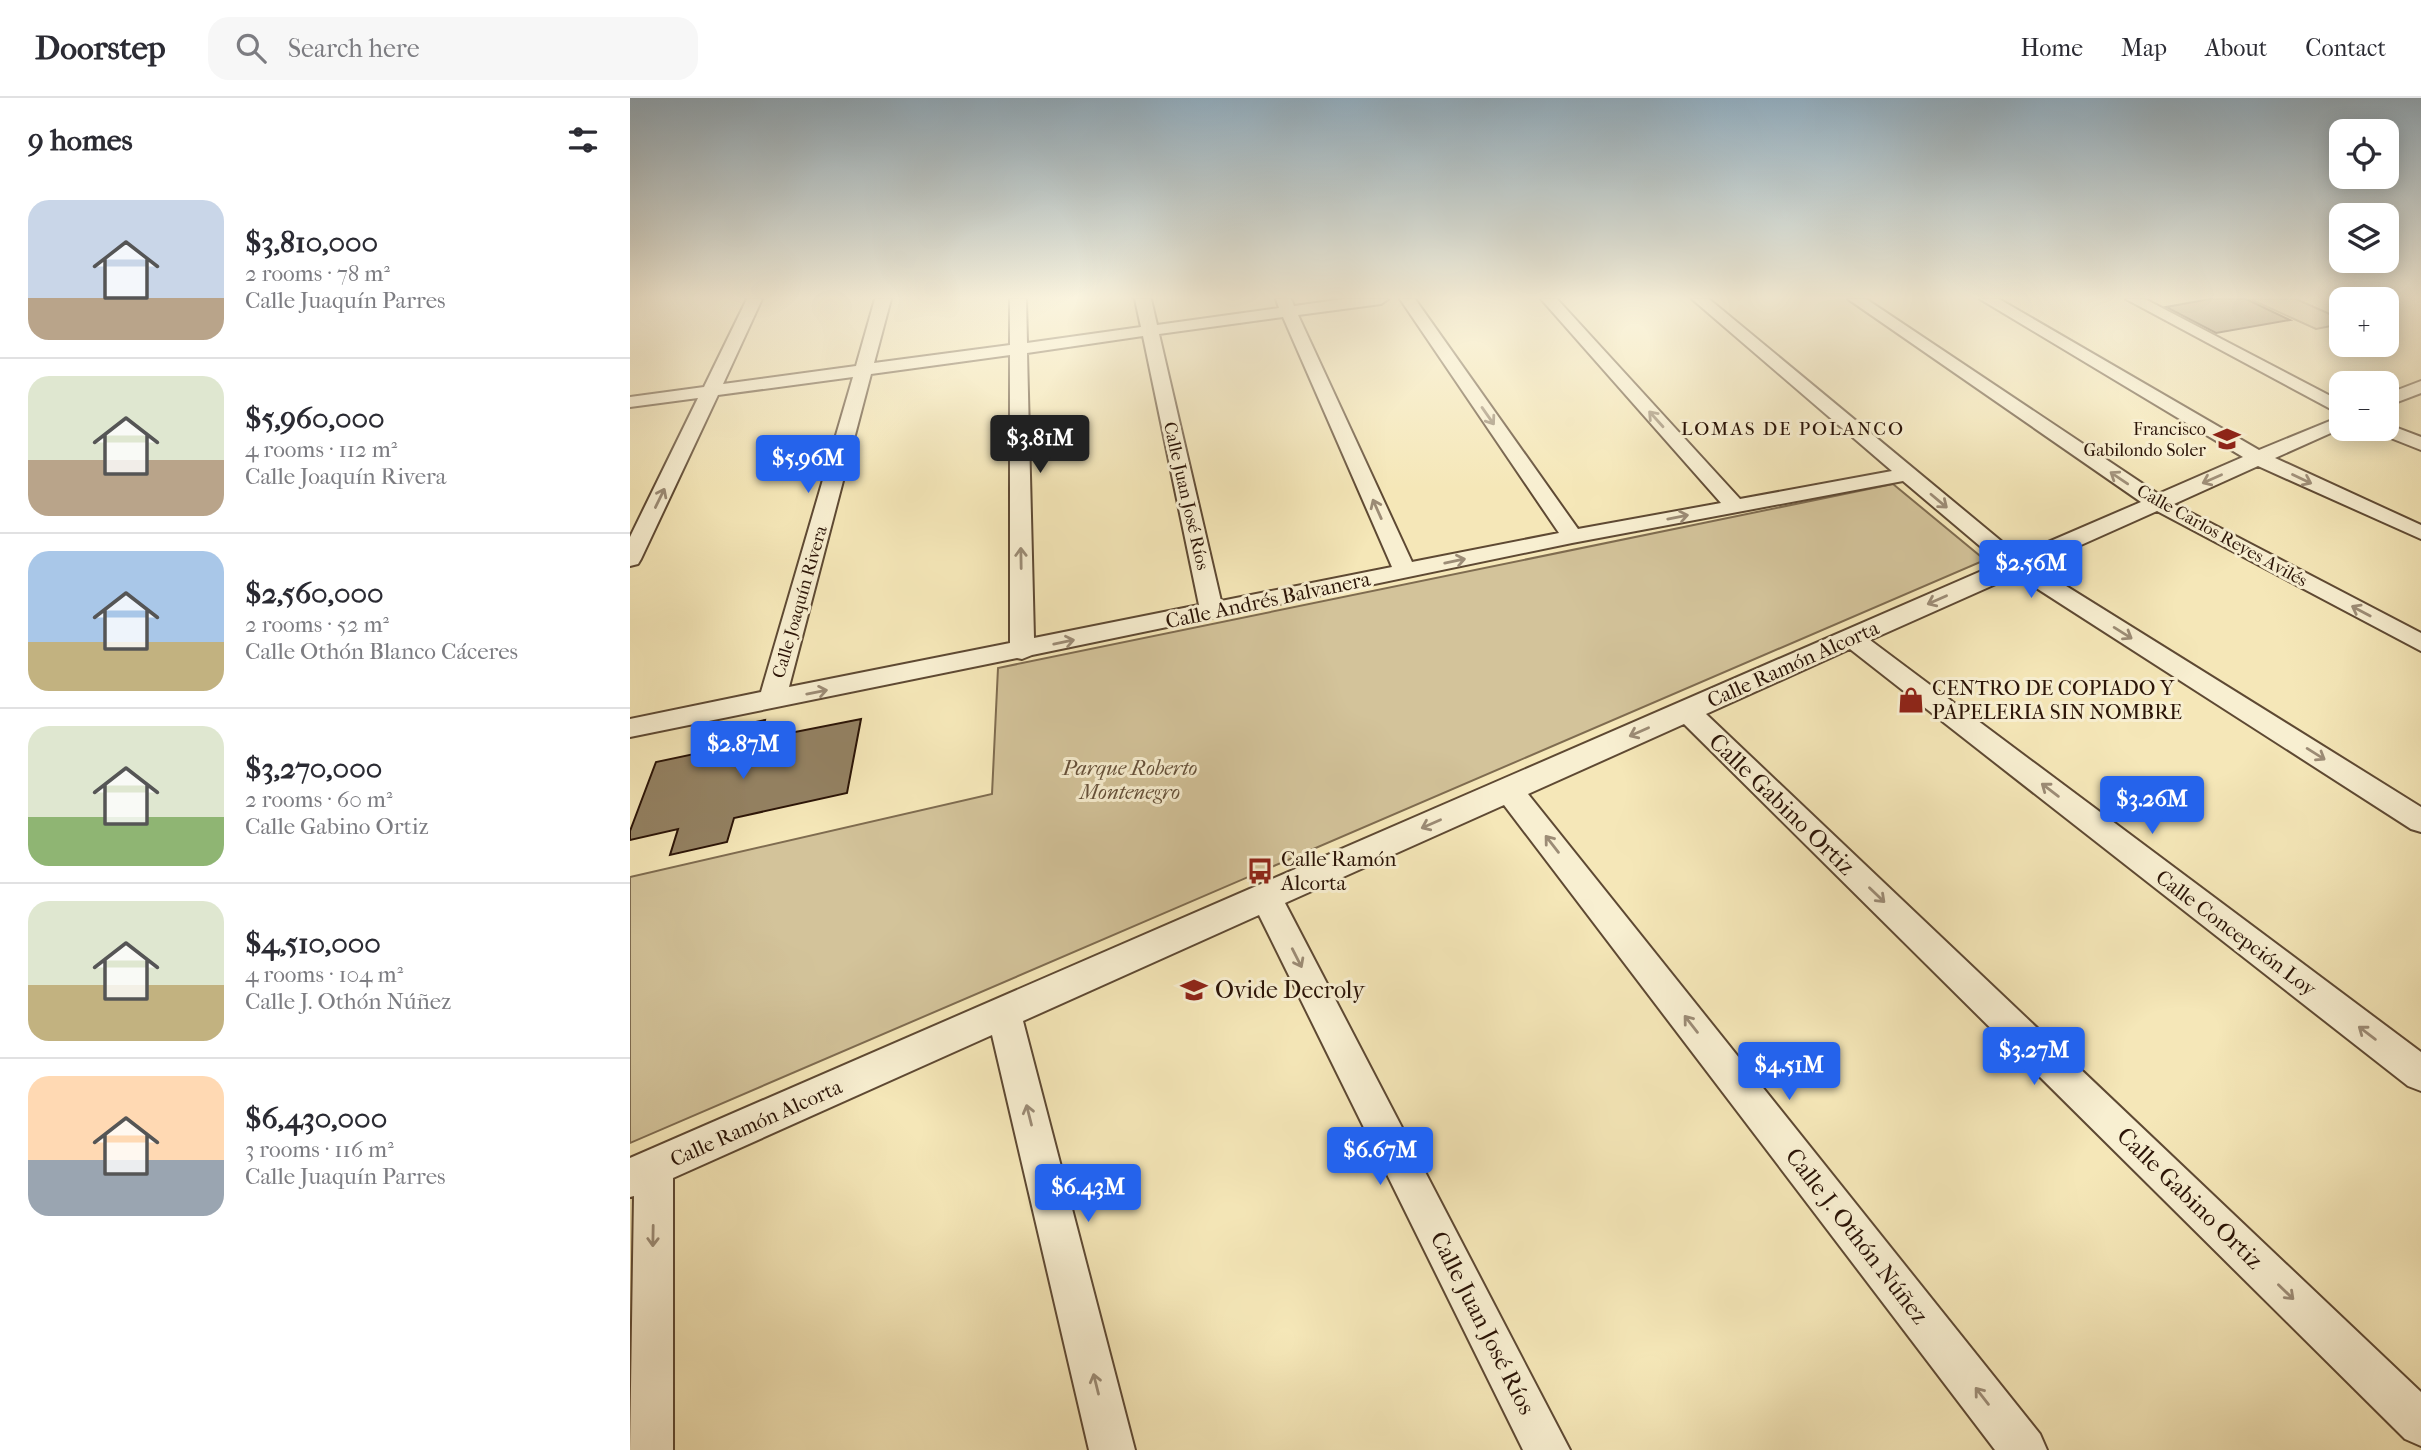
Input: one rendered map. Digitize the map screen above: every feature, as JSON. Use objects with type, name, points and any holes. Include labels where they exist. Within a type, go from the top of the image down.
[{"type":"street","points":[[630,559],[726,362]]},
{"type":"street","name":"Calle Joaquín Rivera","points":[[772,701],[868,362]]},
{"type":"street","points":[[630,402],[918,362]]},
{"type":"street","points":[[1017,362],[1022,651]]},
{"type":"street","name":"Calle Juan José Ríos","points":[[1156,362],[1212,611]]},
{"type":"street","points":[[1311,362],[1405,571]]},
{"type":"street","points":[[1451,362],[1572,537]]},
{"type":"street","points":[[1605,362],[1735,506]]},
{"type":"street","points":[[1774,362],[2016,565],[2421,821]]},
{"type":"street","name":"Calle Carlos Reyes Avilés","points":[[1948,362],[2157,503],[2421,643]]},
{"type":"street","points":[[2095,362],[2258,458],[2421,533]]},
{"type":"street","points":[[2252,362],[2329,403]]},
{"type":"street","points":[[2399,396],[2421,386]]},
{"type":"street","name":"Calle Ramón Alcorta","points":[[642,1173],[2329,427]]},
{"type":"street","points":[[2399,435],[2421,444]]},
{"type":"street","name":"Calle Andrés Balvanera","points":[[630,729],[1572,537],[1907,474]]},
{"type":"street","name":"Calle Concepción Loy","points":[[1851,638],[2421,1074]]},
{"type":"street","name":"Calle Gabino Ortiz","points":[[1687,711],[2421,1423]]},
{"type":"street","name":"Calle J. Othón Núñez","points":[[1509,790],[2024,1450]]},
{"type":"street","name":"Calle Juan José Ríos","points":[[1266,897],[1547,1450]]},
{"type":"street","points":[[1004,1013],[1112,1450]]},
{"type":"street","points":[[642,1173],[650,1450]]},
{"type":"green space","name":"Parque Roberto Montenegro","points":[[1893,484],[1985,560],[630,1143],[630,877],[992,794],[998,668]]},
{"type":"building","points":[[861,719],[847,793],[734,818],[727,842],[670,855],[678,829],[630,840],[630,831],[656,762],[704,752],[712,731],[765,720],[760,739]]},
{"type":"place","name":"Francisco Gabilondo Soler","points":[[2227,439]]},
{"type":"place","name":"CENTRO DE COPIADO Y PAPELERIA SIN NOMBRE","points":[[1911,700]]},
{"type":"place","name":"Calle Ramón Alcorta","points":[[1260,871]]},
{"type":"place","name":"Ovide Decroly","points":[[1194,990]]},
{"type":"district","name":"LOMAS DE POLANCO","points":[[1793,429]]}]
